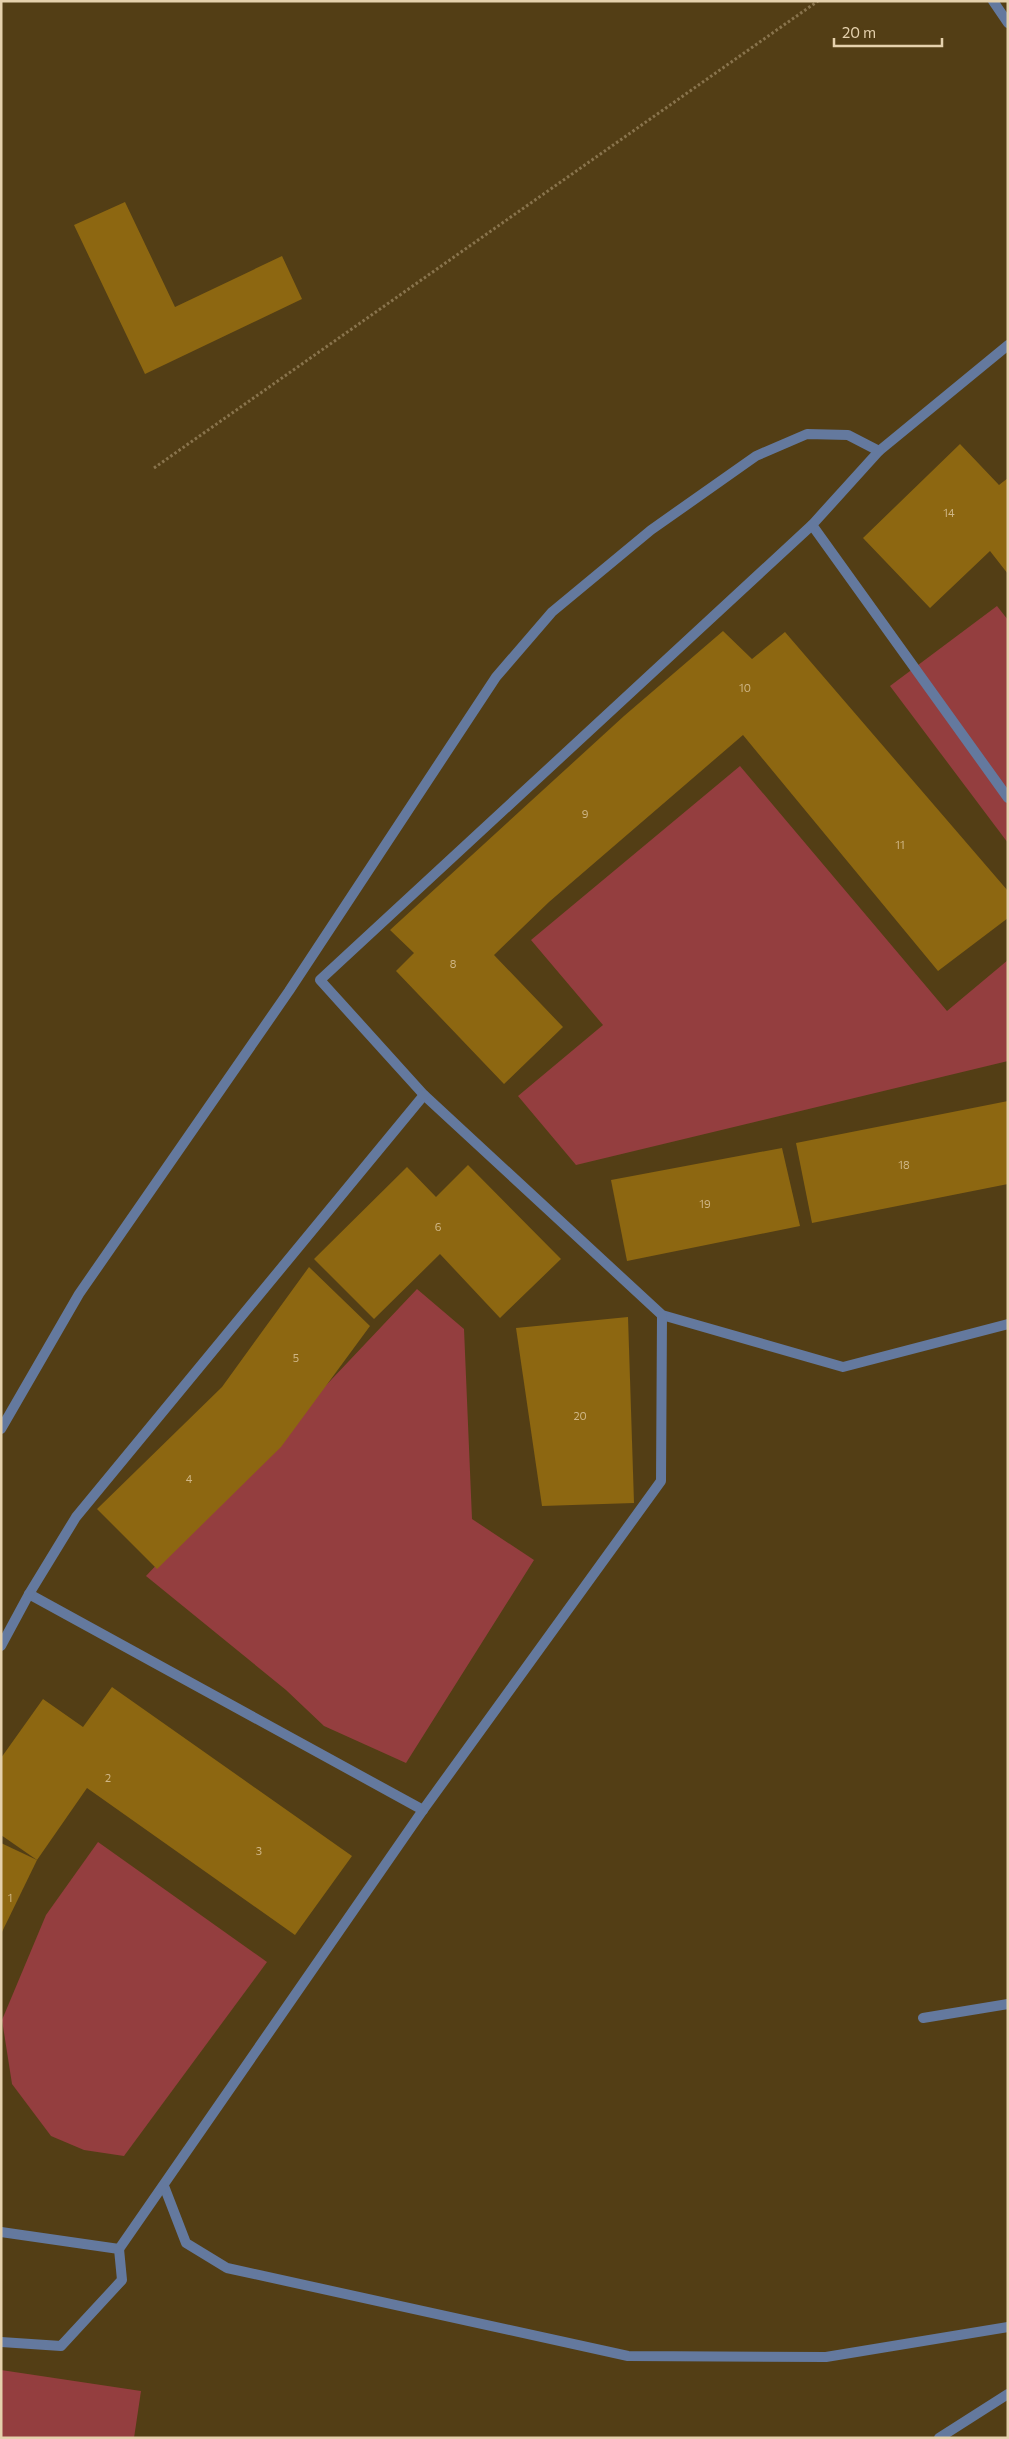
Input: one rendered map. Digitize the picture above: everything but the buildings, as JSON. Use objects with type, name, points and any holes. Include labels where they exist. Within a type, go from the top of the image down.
[{"type":"street","points":[[993,1],[1008,23]]},
{"type":"street","points":[[1008,344],[879,451],[812,525],[320,980],[424,1095],[662,1315],[843,1367],[1008,1324]]},
{"type":"street","points":[[1,1429],[80,1294],[294,982],[496,676],[552,612],[651,530],[756,456],[807,434],[848,435],[879,451]]},
{"type":"street","points":[[812,525],[1008,798]]},
{"type":"street","points":[[1,1646],[29,1594],[76,1517],[424,1095]]},
{"type":"street","points":[[1,2342],[61,2346],[122,2280],[119,2249],[424,1810],[661,1481],[662,1315]]},
{"type":"street","points":[[29,1594],[424,1810]]},
{"type":"street","points":[[923,2018],[1008,2004]]},
{"type":"street","points":[[164,2186],[186,2243],[227,2268],[628,2356],[826,2357],[1008,2327]]},
{"type":"street","points":[[1,2232],[119,2249]]},
{"type":"street","points":[[939,2438],[1008,2394]]},
{"type":"path","points":[[154,468],[818,1]]},
{"type":"shaded area","points":[[997,606],[1008,620],[1008,843],[890,686]]},
{"type":"shaded area","points":[[740,766],[947,1011],[1008,960],[1008,1061],[576,1165],[518,1096],[603,1025],[531,940]]},
{"type":"shaded area","points":[[417,1289],[464,1329],[472,1519],[534,1560],[406,1763],[324,1726],[286,1690],[146,1576]]},
{"type":"shaded area","points":[[98,1842],[267,1962],[124,2156],[84,2150],[51,2136],[12,2084],[2,2020],[46,1915]]},
{"type":"shaded area","points":[[1,2370],[141,2391],[134,2438],[1,2438]]}]
